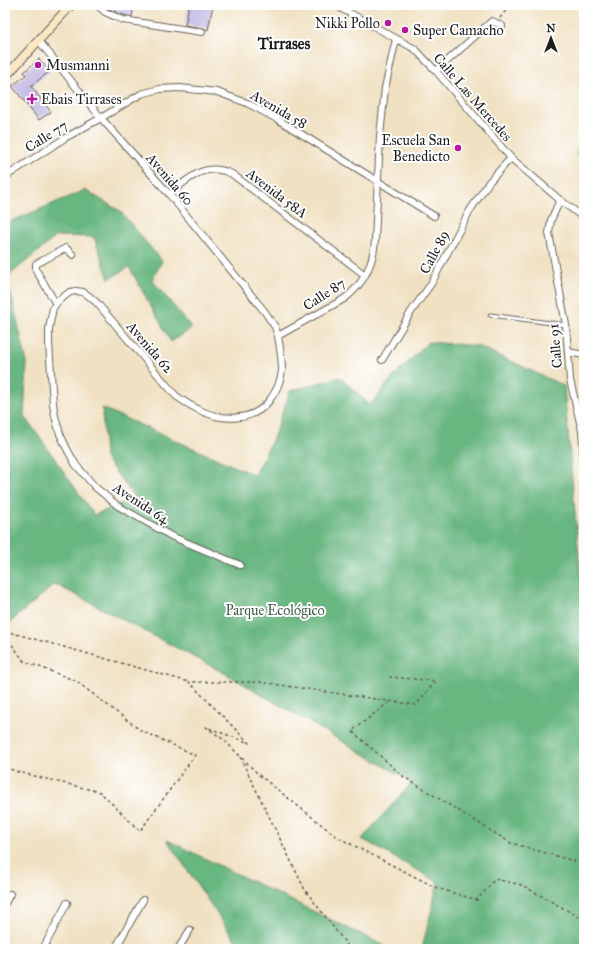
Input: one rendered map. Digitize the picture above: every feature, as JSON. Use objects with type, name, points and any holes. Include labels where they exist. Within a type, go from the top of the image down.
[{"type":"main road","points":[[5,77],[71,5]]},
{"type":"street","points":[[97,5],[105,12],[123,20],[202,32]]},
{"type":"street","name":"Calle Las Mercedes","points":[[335,5],[415,49],[436,71],[511,158],[560,200],[584,218]]},
{"type":"street","points":[[436,71],[492,21],[502,26]]},
{"type":"street","name":"Calle 87","points":[[278,336],[351,294],[365,275],[370,264],[374,252],[380,136],[385,88],[396,39]]},
{"type":"street","name":"Avenida 60","points":[[38,41],[101,118],[169,194],[265,312],[278,336]]},
{"type":"street","name":"Avenida 58","points":[[101,118],[141,94],[160,89],[180,88],[218,92],[247,102],[277,119],[434,216]]},
{"type":"street","name":"Calle 77","points":[[5,177],[65,138],[101,118]]},
{"type":"street","name":"Calle 89","points":[[382,360],[411,312],[431,284],[469,212],[489,182],[511,158]]},
{"type":"street","name":"Avenida 58A","points":[[169,194],[200,172],[209,169],[225,171],[232,174],[365,275]]},
{"type":"street","name":"Calle 91","points":[[560,200],[551,220],[549,233],[566,325],[570,380],[582,431],[584,491]]},
{"type":"street","points":[[56,304],[36,270],[36,264],[66,248],[73,255]]},
{"type":"street","name":"Avenida 62","points":[[56,304],[63,296],[70,292],[83,292],[89,296],[97,303],[176,396],[201,411],[214,416],[232,418],[245,416],[255,413],[264,407],[278,386],[282,371],[278,336]]},
{"type":"street","name":"Avenida 64","points":[[56,304],[49,328],[53,404],[60,434],[76,465],[95,487],[118,506],[171,536],[240,565]]},
{"type":"street","points":[[568,352],[584,355]]},
{"type":"street","points":[[576,409],[584,410]]},
{"type":"street","points":[[5,904],[10,894]]},
{"type":"street","points":[[115,949],[142,900]]},
{"type":"street","points":[[43,949],[67,903]]},
{"type":"street","points":[[178,949],[190,930]]},
{"type":"lane","points":[[490,315],[566,325]]},
{"type":"path","points":[[499,19],[510,5]]},
{"type":"path","points":[[579,5],[584,9]]},
{"type":"path","points":[[5,631],[189,682],[260,682],[416,705],[436,681],[389,677]]},
{"type":"path","points":[[5,636],[24,661],[76,681],[140,730],[195,755],[140,831],[100,792],[18,772],[5,767]]},
{"type":"path","points":[[189,682],[249,743],[206,727],[224,740],[259,775],[337,837],[437,888],[477,900],[496,879],[516,883],[584,920]]},
{"type":"path","points":[[390,701],[352,731],[404,777],[511,843],[584,864]]},
{"type":"path","points":[[238,755],[305,890],[350,949]]},
{"type":"green space","points":[[584,132],[584,159],[576,155]]},
{"type":"green space","name":"Parque Ecológico","points":[[85,190],[120,211],[162,261],[152,280],[192,328],[171,342],[129,267],[109,279],[94,237],[57,236],[7,277],[27,363],[24,415],[94,515],[135,498],[105,458],[102,408],[254,475],[273,439],[290,391],[340,377],[370,405],[395,375],[428,342],[478,346],[564,386],[584,615],[584,949],[422,949],[438,882],[362,839],[412,782],[228,675],[55,584],[5,627],[5,224]]},
{"type":"green space","points":[[167,840],[391,949],[241,949]]},
{"type":"building","points":[[104,5],[134,5],[132,17],[107,8]]},
{"type":"building","points":[[189,5],[213,5],[208,30],[185,25]]},
{"type":"building","name":"Ebais Tirrases","points":[[39,59],[50,71],[31,86],[51,112],[39,120],[12,86],[26,75],[24,72]]},
{"type":"place","name":"Nikki Pollo","points":[[388,23]]},
{"type":"place","name":"Super Camacho","points":[[405,30]]},
{"type":"place","name":"Musmanni","points":[[38,65]]},
{"type":"place","name":"Ebais Tirrases","points":[[32,99]]},
{"type":"place","name":"Escuela San Benedicto","points":[[458,148]]},
{"type":"district","name":"Tirrases","points":[[284,43]]}]
